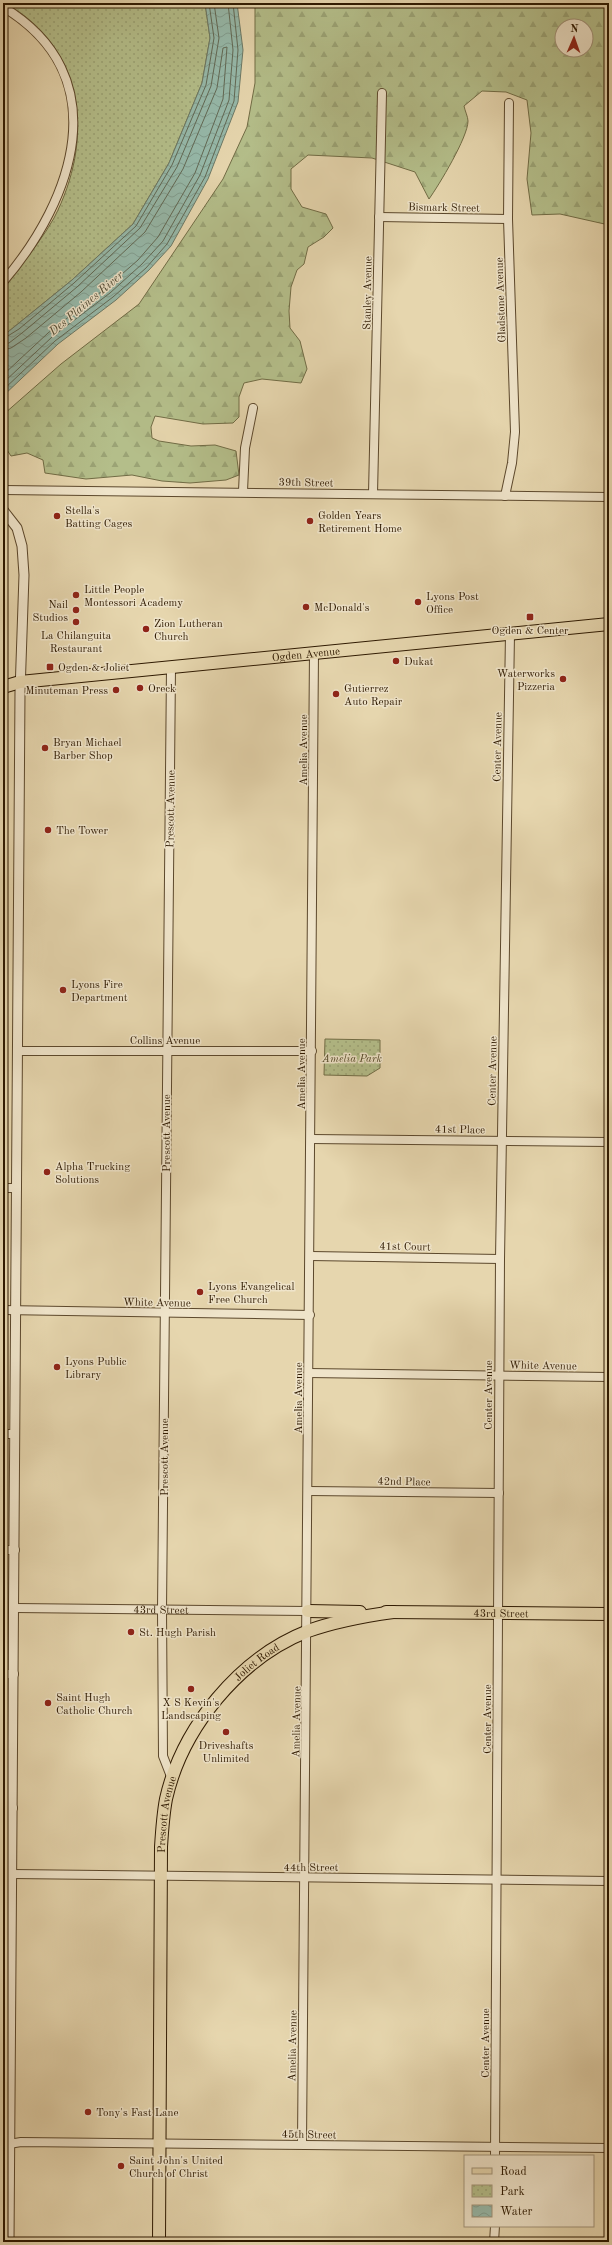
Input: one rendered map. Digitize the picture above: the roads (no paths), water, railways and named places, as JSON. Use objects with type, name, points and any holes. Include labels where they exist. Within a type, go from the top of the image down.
[{"type":"main road","name":"Ogden Avenue","points":[[3,687],[20,682],[609,624]]},
{"type":"main road","points":[[308,1611],[393,1612]]},
{"type":"main road","name":"43rd Street","points":[[393,1612],[609,1614]]},
{"type":"main road","name":"Joliet Road","points":[[172,1780],[196,1729],[219,1697],[249,1667],[269,1653],[308,1631],[351,1618],[393,1612]]},
{"type":"main road","name":"Prescott Avenue","points":[[159,2242],[162,1820],[172,1780]]},
{"type":"street","points":[[3,7],[31,28],[52,50],[59,61],[69,87],[73,126],[64,180],[56,203],[29,251],[3,282]]},
{"type":"street","name":"Stanley Avenue","points":[[373,494],[382,93]]},
{"type":"street","name":"Gladstone Avenue","points":[[505,496],[512,463],[515,432],[508,219],[509,103]]},
{"type":"street","name":"Bismark Street","points":[[379,217],[508,219]]},
{"type":"street","points":[[243,491],[245,448],[253,408]]},
{"type":"street","name":"39th Street","points":[[3,490],[243,491],[609,497]]},
{"type":"street","points":[[3,510],[17,528],[22,546],[24,574],[20,682],[13,1808],[12,1874],[7,1942],[6,2145],[9,2242]]},
{"type":"street","name":"Center Avenue","points":[[495,2152],[501,1141],[510,634]]},
{"type":"street","name":"Amelia Avenue","points":[[302,2144],[308,1631],[314,652]]},
{"type":"street","name":"Prescott Avenue","points":[[171,668],[162,1610],[163,1756],[172,1780]]},
{"type":"street","name":"Collins Avenue","points":[[18,1051],[312,1051]]},
{"type":"street","name":"41st Place","points":[[311,1139],[609,1142]]},
{"type":"street","points":[[3,1188],[17,1188]]},
{"type":"street","name":"41st Court","points":[[311,1256],[500,1259]]},
{"type":"street","name":"White Avenue","points":[[3,1310],[165,1314],[310,1315]]},
{"type":"street","name":"White Avenue","points":[[309,1374],[609,1377]]},
{"type":"street","points":[[3,1434],[15,1434]]},
{"type":"street","name":"42nd Place","points":[[309,1491],[499,1493]]},
{"type":"street","points":[[3,1550],[15,1550]]},
{"type":"street","name":"43rd Street","points":[[15,1608],[308,1611]]},
{"type":"street","points":[[3,1674],[14,1674]]},
{"type":"street","points":[[3,1808],[13,1808]]},
{"type":"street","name":"44th Street","points":[[12,1874],[161,1877],[609,1881]]},
{"type":"street","name":"45th Street","points":[[6,2145],[21,2142],[302,2144],[495,2152],[609,2148]]},
{"type":"street","points":[[494,2227],[494,2242]]},
{"type":"water","name":"Des Plaines River","points":[[205,3],[237,3],[243,50],[238,102],[208,179],[171,246],[149,270],[116,300],[58,344],[3,396],[3,336],[72,280],[133,224],[169,163],[202,83],[210,38]]},
{"type":"place","name":"Stella's Batting Cages","points":[[57,516]]},
{"type":"place","name":"Golden Years Retirement Home","points":[[310,521]]},
{"type":"place","name":"Little People Montessori Academy","points":[[76,595]]},
{"type":"place","name":"Lyons Post Office","points":[[418,602]]},
{"type":"place","name":"McDonald's","points":[[306,607]]},
{"type":"place","name":"Nail Studios","points":[[76,610]]},
{"type":"place","name":"Ogden & Center","points":[[530,617]]},
{"type":"place","name":"La Chilanguita Restaurant","points":[[76,622]]},
{"type":"place","name":"Zion Lutheran Church","points":[[146,629]]},
{"type":"place","name":"Dukat","points":[[396,661]]},
{"type":"place","name":"Ogden & Joliet","points":[[50,667]]},
{"type":"place","name":"Waterworks Pizzeria","points":[[563,679]]},
{"type":"place","name":"Oreck","points":[[140,688]]},
{"type":"place","name":"Minuteman Press","points":[[116,690]]},
{"type":"place","name":"Gutierrez Auto Repair","points":[[336,694]]},
{"type":"place","name":"Bryan Michael Barber Shop","points":[[45,748]]},
{"type":"place","name":"The Tower","points":[[48,830]]},
{"type":"place","name":"Lyons Fire Department","points":[[63,990]]},
{"type":"place","name":"Alpha Trucking Solutions","points":[[47,1172]]},
{"type":"place","name":"Lyons Evangelical Free Church","points":[[200,1292]]},
{"type":"place","name":"Lyons Public Library","points":[[57,1367]]},
{"type":"place","name":"St. Hugh Parish","points":[[131,1632]]},
{"type":"place","name":"X S Kevin's Landscaping","points":[[191,1689]]},
{"type":"place","name":"Saint Hugh Catholic Church","points":[[48,1703]]},
{"type":"place","name":"Driveshafts Unlimited","points":[[226,1732]]},
{"type":"place","name":"Tony's Fast Lane","points":[[88,2112]]},
{"type":"place","name":"Saint John's United Church of Christ","points":[[121,2166]]},
{"type":"park label","name":"Amelia Park","points":[[352,1058]]}]
